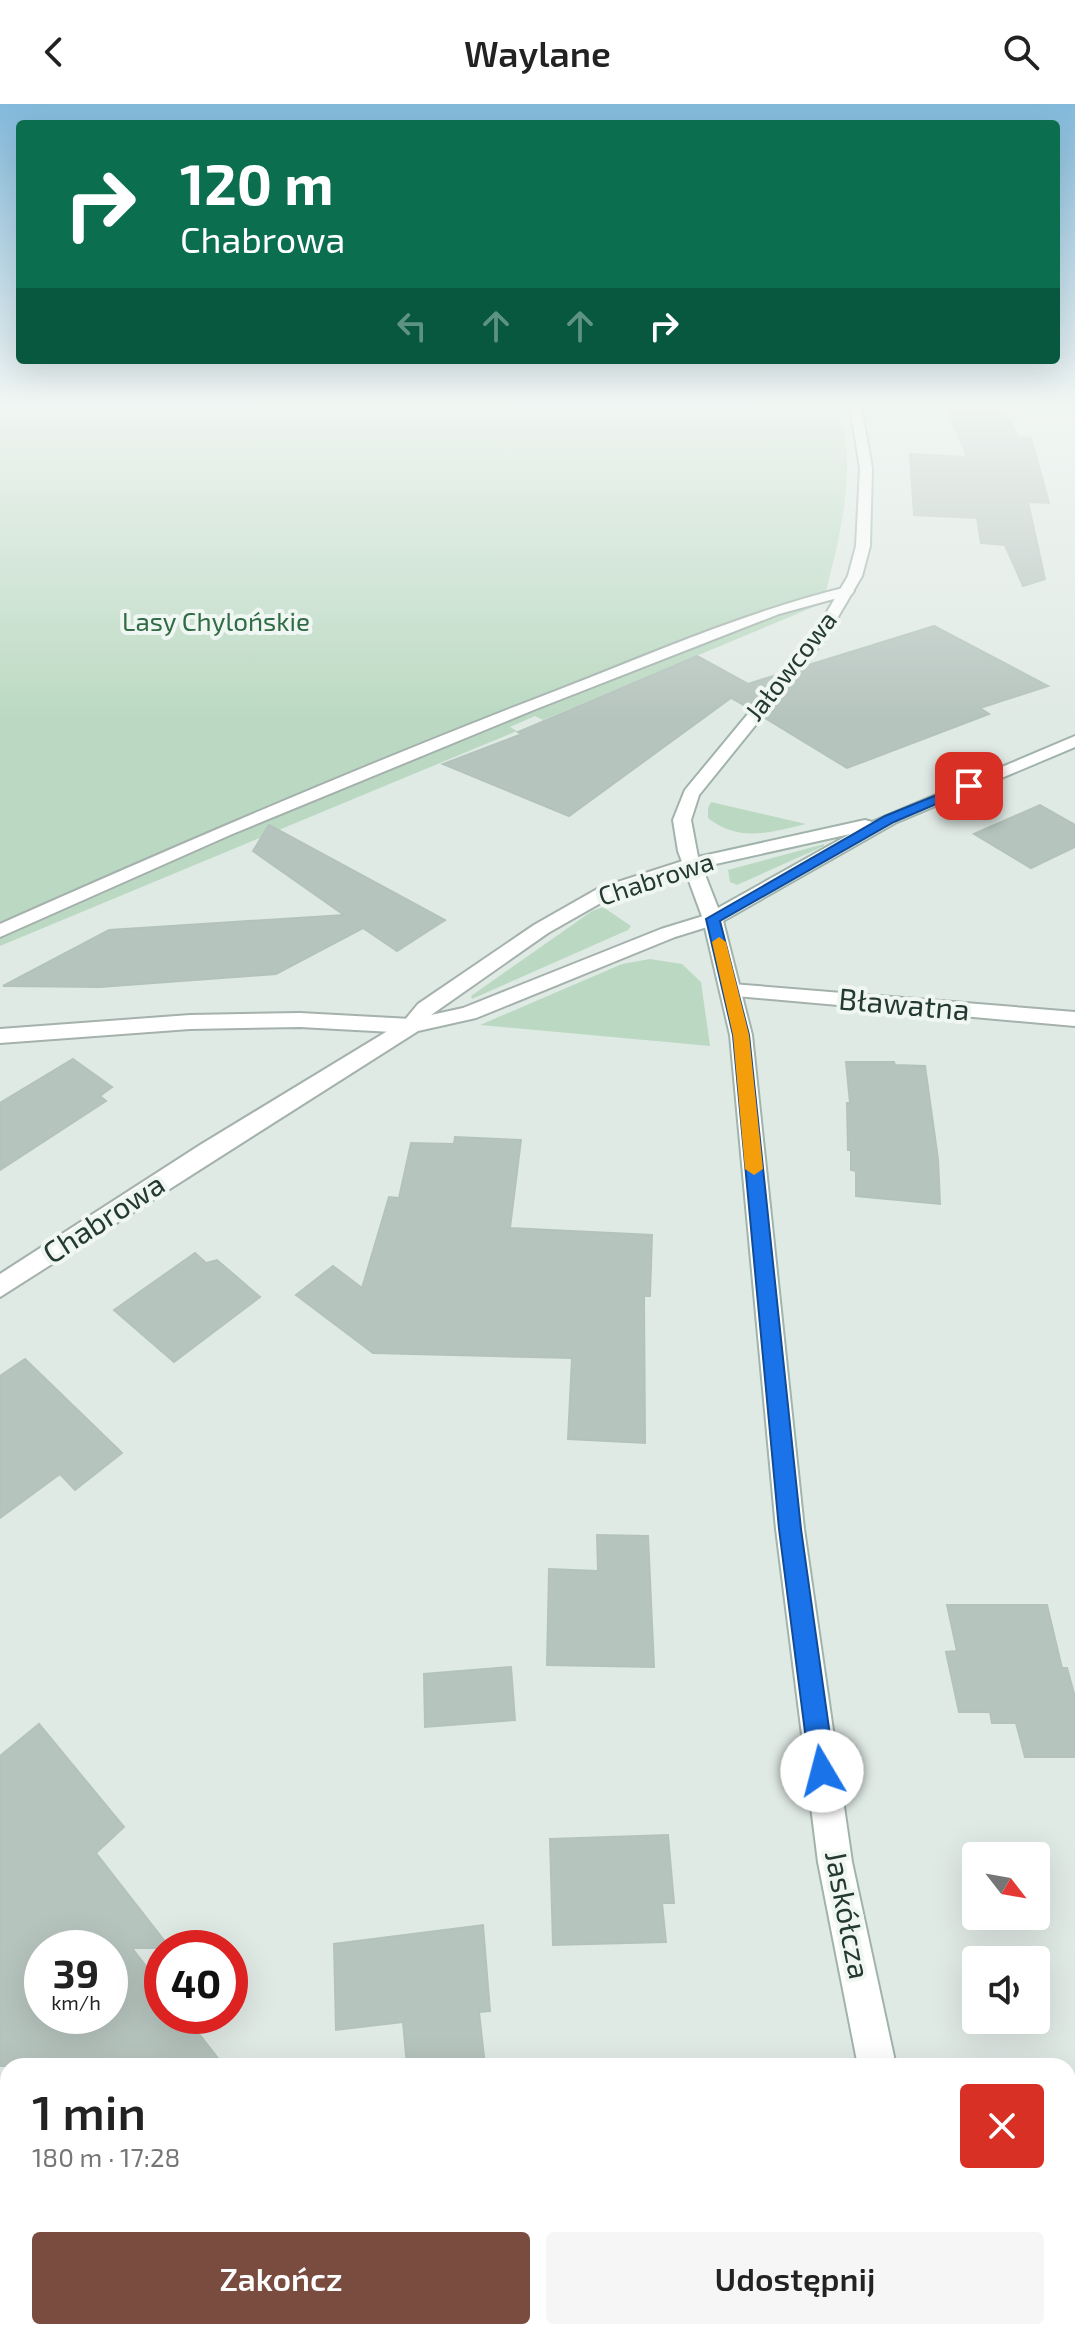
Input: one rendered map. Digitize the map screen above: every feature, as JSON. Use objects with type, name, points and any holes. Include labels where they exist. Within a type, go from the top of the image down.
[{"type":"street","name":"Jałowcowa","points":[[692,864],[682,820],[691,794],[820,636],[847,591],[863,546],[866,510]]},
{"type":"street","points":[[0,931],[224,831],[530,706],[774,611],[847,591]]},
{"type":"street","name":"Chabrowa","points":[[411,1026],[469,1013],[668,933],[713,919],[889,819],[1075,741]]},
{"type":"street","name":"Chabrowa","points":[[0,1287],[208,1151],[411,1026],[425,1009],[541,929],[606,892],[692,864],[889,819]]},
{"type":"street","name":"Jaskółcza","points":[[692,864],[713,919],[741,1035],[790,1529],[832,1846],[875,2058]]},
{"type":"street","name":"Bławatna","points":[[732,990],[1075,1019]]},
{"type":"street","points":[[0,1036],[190,1022],[300,1020],[411,1026]]},
{"type":"green space","name":"Lasy Chylońskie","points":[[0,510],[843,510],[823,603],[543,720],[535,716],[510,727],[517,731],[0,946]]},
{"type":"green space","points":[[711,802],[806,824],[756,833],[731,831],[708,818]]},
{"type":"green space","points":[[824,844],[737,885],[730,882],[728,870]]},
{"type":"green space","points":[[603,907],[631,926],[628,930],[472,999],[471,996],[592,911]]},
{"type":"green space","points":[[650,959],[682,964],[701,982],[710,1046],[480,1025],[622,964]]},
{"type":"building","points":[[914,510],[1030,510],[1045,579],[1023,586],[1005,545],[981,543],[977,518],[914,515]]},
{"type":"building","points":[[934,626],[1048,686],[980,708],[989,714],[847,768],[765,718],[808,665]]},
{"type":"building","points":[[697,656],[748,684],[776,675],[749,708],[731,698],[569,816],[443,764],[522,734],[518,732]]},
{"type":"building","points":[[1040,805],[1075,825],[1075,847],[1031,868],[974,834]]},
{"type":"building","points":[[269,825],[445,920],[397,951],[363,928],[276,974],[100,987],[3,986],[109,930],[344,915],[253,851]]},
{"type":"building","points":[[73,1059],[112,1087],[100,1096],[106,1101],[0,1170],[0,1103]]},
{"type":"building","points":[[846,1062],[894,1062],[895,1065],[925,1066],[938,1159],[940,1204],[856,1196],[856,1171],[851,1170],[851,1150],[848,1150],[847,1103],[850,1103]]},
{"type":"building","points":[[455,1137],[521,1140],[510,1228],[652,1235],[650,1296],[644,1296],[645,1443],[568,1439],[572,1358],[373,1353],[296,1295],[333,1266],[362,1288],[389,1197],[399,1198],[411,1143],[454,1144]]},
{"type":"building","points":[[195,1253],[206,1263],[217,1260],[260,1297],[174,1362],[114,1310]]},
{"type":"building","points":[[25,1359],[122,1453],[75,1490],[60,1474],[0,1518],[0,1376]]},
{"type":"building","points":[[597,1535],[648,1536],[654,1667],[547,1665],[549,1569],[598,1571]]},
{"type":"building","points":[[947,1605],[1047,1605],[1062,1668],[1067,1668],[1075,1697],[1075,1757],[1025,1757],[1016,1723],[992,1723],[990,1712],[959,1712],[946,1652],[957,1651]]},
{"type":"building","points":[[511,1667],[515,1720],[425,1727],[424,1674]]},
{"type":"building","points":[[39,1724],[124,1827],[96,1853],[156,1930],[144,1930],[144,1948],[132,1948],[144,1964],[144,2034],[199,2034],[218,2058],[0,2058],[0,1756]]},
{"type":"building","points":[[668,1835],[674,1903],[662,1903],[666,1942],[553,1945],[550,1839]]},
{"type":"building","points":[[483,1925],[490,2011],[479,2012],[484,2058],[406,2058],[403,2022],[336,2030],[334,1944]]},
{"type":"slow traffic","points":[[719,942],[741,1035],[754,1169]]},
{"type":"route","points":[[822,1771],[790,1529],[741,1035],[713,919],[889,819],[969,786]]}]
